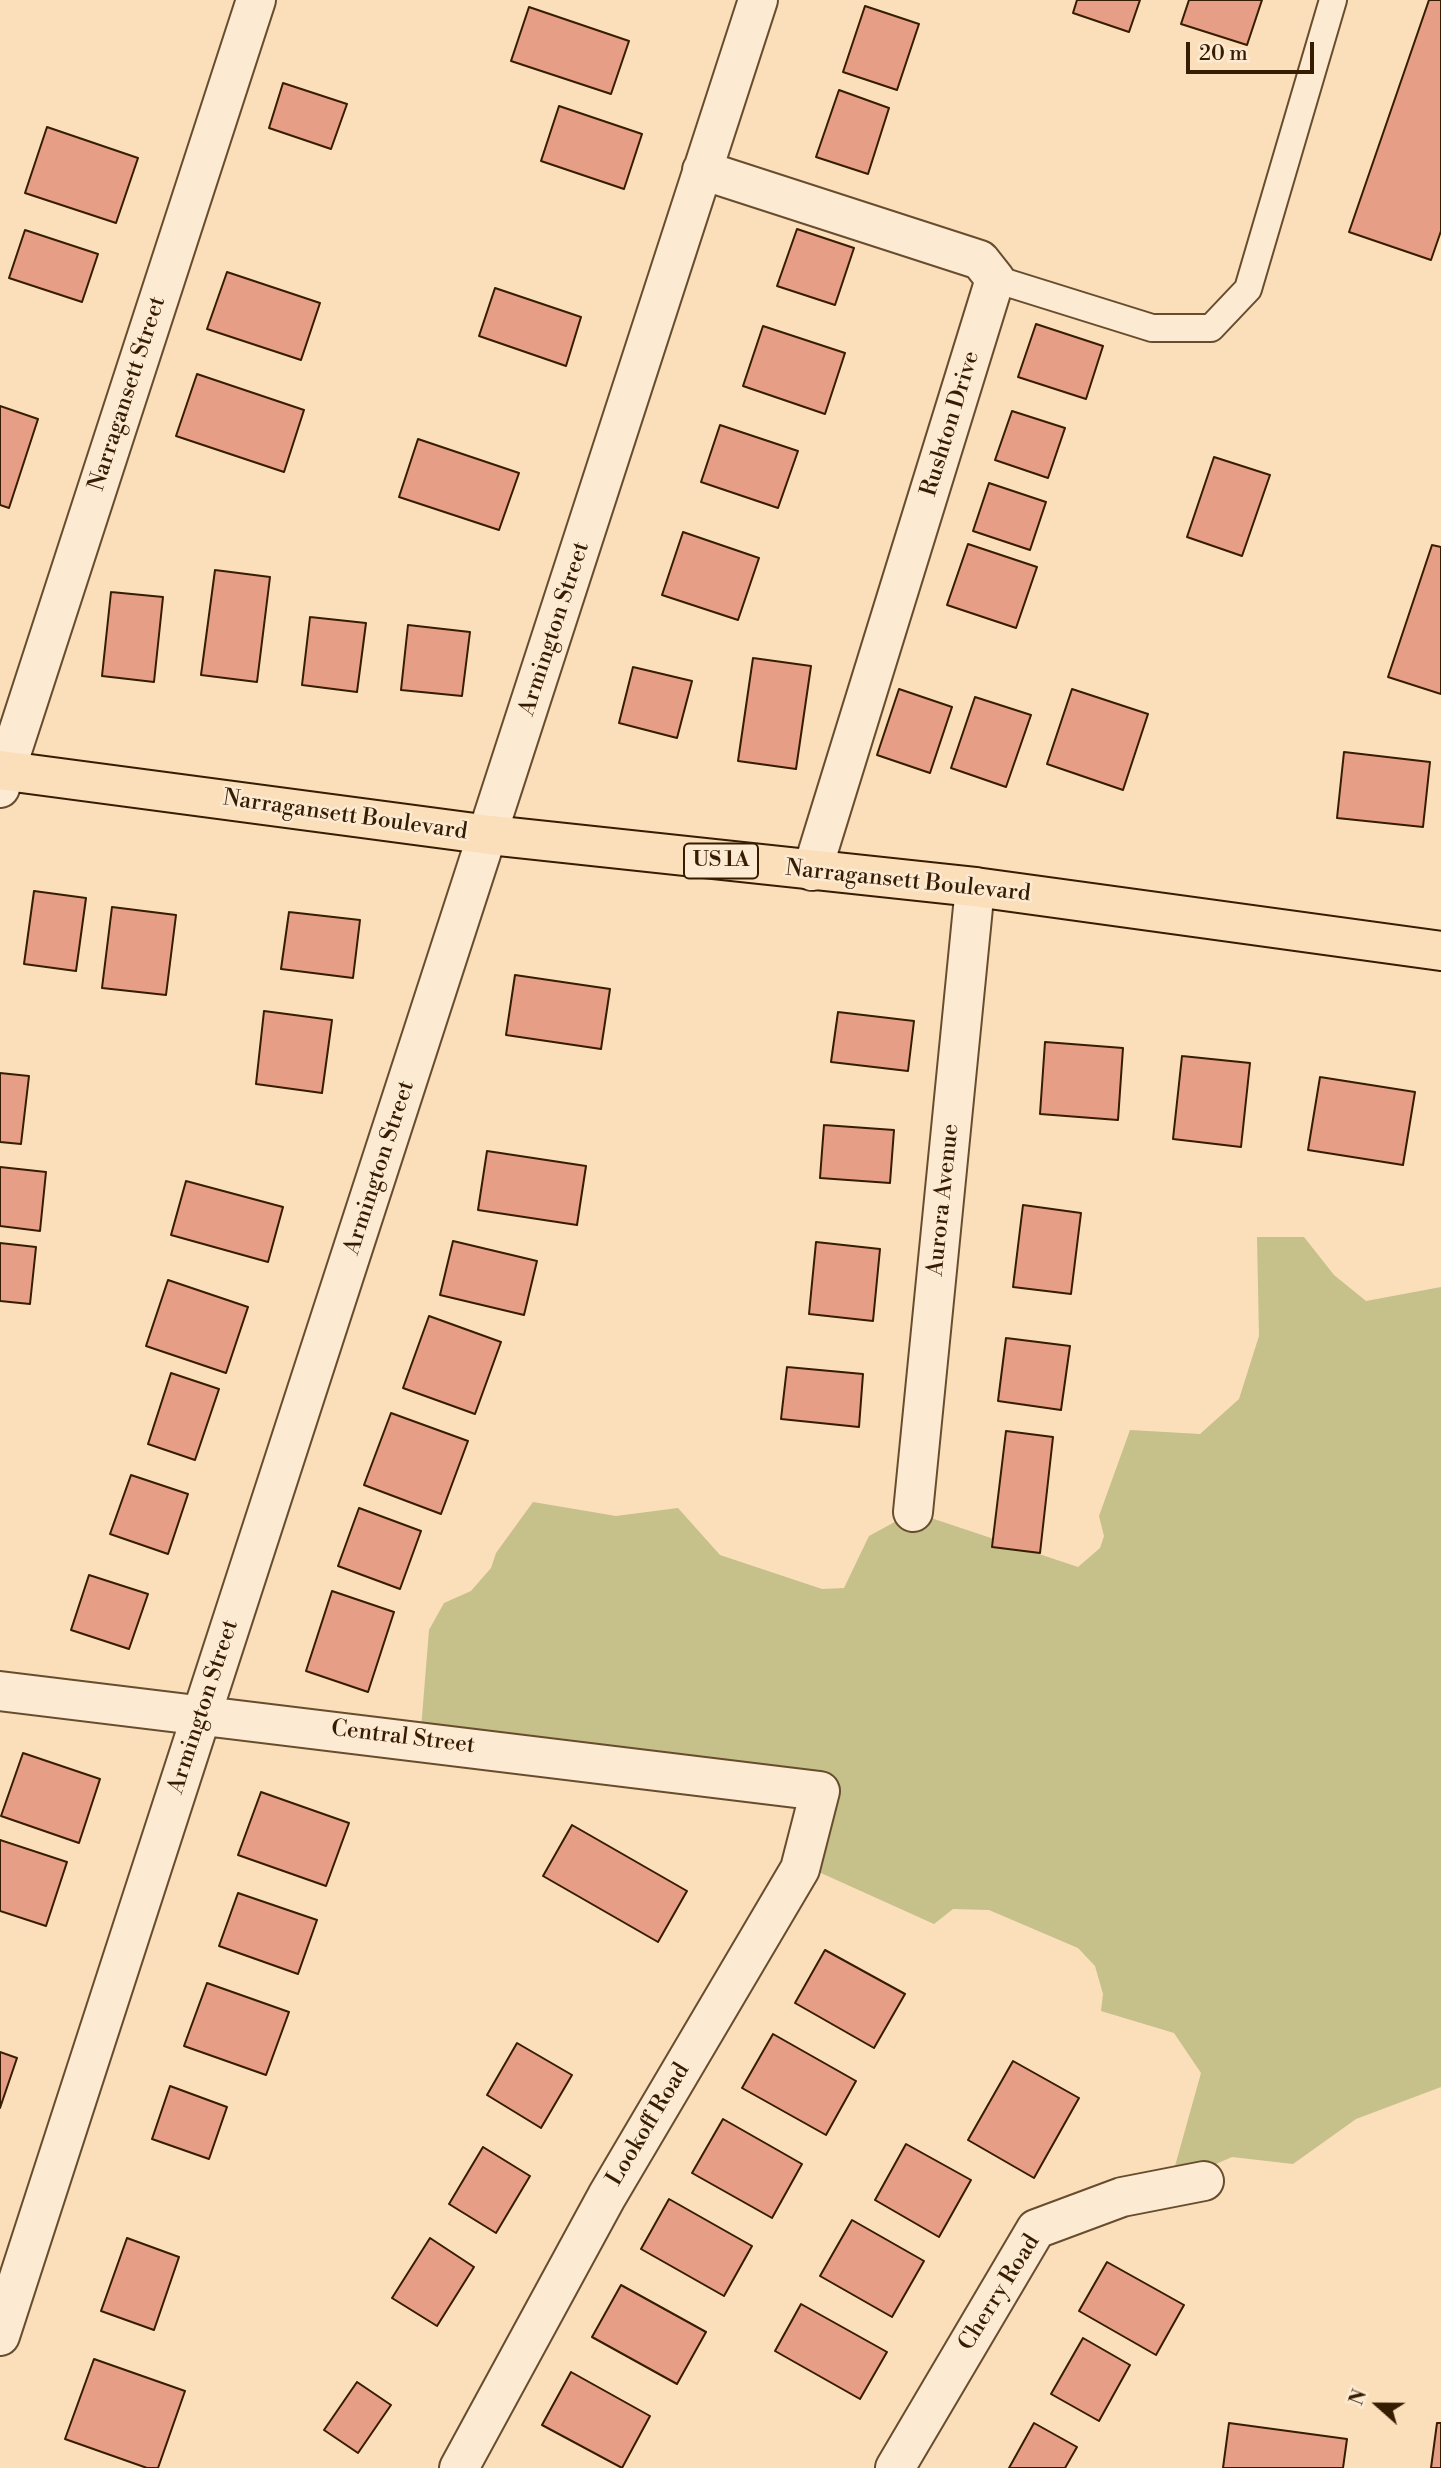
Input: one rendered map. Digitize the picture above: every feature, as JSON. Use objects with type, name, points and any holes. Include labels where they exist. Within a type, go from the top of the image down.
[{"type":"main road","name":"Narragansett Boulevard","points":[[2,776],[489,835],[975,887],[1441,951]]},
{"type":"street","name":"Narragansett Street","points":[[2,776],[256,0]]},
{"type":"street","name":"Armington Street","points":[[0,2336],[758,0]]},
{"type":"street","points":[[702,170],[981,260],[995,279]]},
{"type":"street","name":"Rushton Drive","points":[[812,871],[995,279]]},
{"type":"street","name":"Aurora Avenue","points":[[913,1511],[975,887]]},
{"type":"street","name":"Central Street","points":[[0,1690],[806,1789]]},
{"type":"street","name":"Lookoff Road","points":[[459,2468],[607,2196],[800,1869],[820,1791],[806,1789]]},
{"type":"street","name":"Cherry Road","points":[[895,2468],[1036,2229],[1122,2197],[1203,2181]]},
{"type":"lane","points":[[995,279],[1152,328],[1211,328],[1248,289],[1333,0]]},
{"type":"shaded area","points":[[1257,1237],[1304,1237],[1334,1275],[1366,1301],[1441,1287],[1441,2087],[1356,2119],[1293,2164],[1232,2157],[1170,2184],[1201,2073],[1174,2033],[1101,2011],[1103,1994],[1095,1966],[1078,1948],[989,1910],[953,1909],[934,1924],[801,1864],[820,1792],[421,1729],[429,1630],[444,1603],[471,1591],[491,1568],[496,1553],[533,1502],[616,1516],[678,1508],[720,1555],[822,1589],[844,1588],[869,1536],[913,1512],[1078,1567],[1100,1548],[1104,1536],[1099,1516],[1130,1430],[1200,1434],[1239,1399],[1259,1336]]},
{"type":"building","points":[[1077,0],[1140,0],[1129,32],[1073,13]]},
{"type":"building","points":[[1189,0],[1262,0],[1247,45],[1181,24]]},
{"type":"building","points":[[1429,0],[1441,0],[1441,231],[1431,260],[1349,232]]},
{"type":"building","points":[[865,6],[919,24],[897,90],[843,72]]},
{"type":"building","points":[[529,7],[629,41],[611,94],[511,61]]},
{"type":"building","points":[[283,83],[347,104],[331,149],[269,128]]},
{"type":"building","points":[[839,90],[889,108],[868,174],[816,157]]},
{"type":"building","points":[[559,106],[642,134],[624,189],[541,161]]},
{"type":"building","points":[[47,127],[138,158],[116,223],[25,193]]},
{"type":"building","points":[[797,229],[854,248],[835,305],[777,286]]},
{"type":"building","points":[[25,230],[98,254],[82,302],[9,278]]},
{"type":"building","points":[[227,272],[320,303],[301,360],[207,329]]},
{"type":"building","points":[[495,288],[581,317],[566,366],[479,336]]},
{"type":"building","points":[[1036,324],[1103,346],[1086,399],[1018,377]]},
{"type":"building","points":[[763,326],[845,353],[825,414],[743,386]]},
{"type":"building","points":[[197,374],[304,410],[284,472],[176,436]]},
{"type":"building","points":[[0,406],[38,419],[9,508],[0,505]]},
{"type":"building","points":[[1012,411],[1065,428],[1048,478],[995,460]]},
{"type":"building","points":[[720,425],[798,451],[778,508],[701,482]]},
{"type":"building","points":[[418,439],[519,473],[499,530],[399,497]]},
{"type":"building","points":[[1214,457],[1270,475],[1242,556],[1187,537]]},
{"type":"building","points":[[989,483],[1046,502],[1030,550],[973,531]]},
{"type":"building","points":[[683,532],[759,558],[738,620],[662,595]]},
{"type":"building","points":[[968,544],[1037,567],[1016,628],[947,605]]},
{"type":"building","points":[[1432,545],[1441,547],[1441,694],[1388,677]]},
{"type":"building","points":[[215,570],[270,577],[257,682],[201,675]]},
{"type":"building","points":[[111,592],[163,597],[154,682],[102,676]]},
{"type":"building","points":[[310,617],[366,623],[357,692],[302,685]]},
{"type":"building","points":[[408,625],[470,632],[462,696],[401,690]]},
{"type":"building","points":[[753,658],[811,666],[796,769],[738,761]]},
{"type":"building","points":[[633,667],[692,681],[677,738],[619,723]]},
{"type":"building","points":[[899,689],[952,707],[930,773],[877,755]]},
{"type":"building","points":[[1072,689],[1148,714],[1123,790],[1047,764]]},
{"type":"building","points":[[975,697],[1031,715],[1006,787],[951,768]]},
{"type":"building","points":[[1344,752],[1430,762],[1423,827],[1337,818]]},
{"type":"building","points":[[34,891],[86,898],[76,971],[24,964]]},
{"type":"building","points":[[112,907],[176,915],[166,995],[102,988]]},
{"type":"building","points":[[289,912],[360,920],[353,978],[281,969]]},
{"type":"building","points":[[515,975],[610,989],[601,1049],[506,1035]]},
{"type":"building","points":[[264,1011],[332,1020],[322,1093],[256,1084]]},
{"type":"building","points":[[838,1012],[914,1021],[908,1071],[831,1062]]},
{"type":"building","points":[[1045,1042],[1123,1048],[1118,1120],[1040,1114]]},
{"type":"building","points":[[1182,1056],[1250,1063],[1241,1147],[1173,1139]]},
{"type":"building","points":[[0,1073],[29,1076],[21,1144],[0,1142]]},
{"type":"building","points":[[1320,1077],[1415,1092],[1403,1165],[1308,1150]]},
{"type":"building","points":[[824,1125],[894,1130],[890,1183],[820,1178]]},
{"type":"building","points":[[487,1151],[586,1166],[577,1225],[478,1210]]},
{"type":"building","points":[[0,1167],[46,1172],[40,1231],[0,1226]]},
{"type":"building","points":[[186,1181],[283,1207],[268,1262],[171,1235]]},
{"type":"building","points":[[1023,1205],[1081,1213],[1071,1294],[1013,1287]]},
{"type":"building","points":[[453,1241],[537,1261],[524,1315],[440,1295]]},
{"type":"building","points":[[816,1242],[880,1249],[873,1321],[809,1314]]},
{"type":"building","points":[[0,1243],[36,1247],[30,1304],[0,1301]]},
{"type":"building","points":[[168,1280],[248,1307],[226,1373],[146,1346]]},
{"type":"building","points":[[429,1316],[501,1342],[475,1414],[403,1388]]},
{"type":"building","points":[[1006,1338],[1070,1346],[1061,1410],[998,1401]]},
{"type":"building","points":[[787,1367],[863,1374],[859,1427],[781,1419]]},
{"type":"building","points":[[171,1373],[219,1389],[195,1460],[148,1444]]},
{"type":"building","points":[[391,1413],[468,1441],[441,1514],[364,1485]]},
{"type":"building","points":[[1006,1431],[1053,1437],[1040,1553],[992,1547]]},
{"type":"building","points":[[131,1475],[188,1494],[168,1554],[110,1534]]},
{"type":"building","points":[[359,1508],[421,1531],[400,1589],[338,1566]]},
{"type":"building","points":[[89,1575],[148,1594],[129,1649],[71,1630]]},
{"type":"building","points":[[332,1591],[394,1612],[368,1692],[306,1671]]},
{"type":"building","points":[[23,1753],[100,1779],[79,1843],[1,1816]]},
{"type":"building","points":[[261,1792],[349,1823],[326,1886],[238,1855]]},
{"type":"building","points":[[572,1825],[687,1891],[658,1942],[543,1876]]},
{"type":"building","points":[[0,1840],[67,1862],[46,1926],[0,1911]]},
{"type":"building","points":[[238,1893],[317,1920],[298,1974],[219,1946]]},
{"type":"building","points":[[825,1950],[905,1994],[874,2048],[795,2003]]},
{"type":"building","points":[[207,1983],[289,2012],[266,2075],[184,2046]]},
{"type":"building","points":[[773,2034],[856,2081],[826,2135],[742,2088]]},
{"type":"building","points":[[517,2043],[572,2075],[541,2128],[487,2095]]},
{"type":"building","points":[[0,2052],[17,2058],[0,2108]]},
{"type":"building","points":[[1013,2061],[1079,2098],[1034,2178],[968,2140]]},
{"type":"building","points":[[170,2086],[227,2107],[209,2159],[152,2139]]},
{"type":"building","points":[[723,2119],[802,2164],[772,2218],[692,2173]]},
{"type":"building","points":[[906,2144],[971,2180],[939,2237],[875,2200]]},
{"type":"building","points":[[483,2147],[530,2176],[496,2233],[449,2204]]},
{"type":"building","points":[[669,2199],[752,2246],[724,2296],[641,2249]]},
{"type":"building","points":[[852,2220],[924,2261],[892,2317],[820,2276]]},
{"type":"building","points":[[127,2238],[179,2257],[154,2330],[101,2311]]},
{"type":"building","points":[[430,2238],[474,2267],[437,2326],[392,2298]]},
{"type":"building","points":[[1107,2262],[1184,2305],[1156,2355],[1079,2311]]},
{"type":"building","points":[[621,2285],[706,2332],[677,2384],[592,2337]]},
{"type":"building","points":[[801,2304],[887,2352],[860,2399],[775,2351]]},
{"type":"building","points":[[1083,2338],[1130,2365],[1099,2421],[1051,2394]]},
{"type":"building","points":[[94,2359],[185,2391],[158,2468],[147,2468],[65,2439]]},
{"type":"building","points":[[571,2372],[650,2416],[622,2468],[542,2425]]},
{"type":"building","points":[[357,2382],[391,2405],[358,2453],[324,2430]]},
{"type":"building","points":[[1034,2423],[1077,2447],[1065,2468],[1009,2468]]},
{"type":"building","points":[[1229,2423],[1347,2439],[1343,2468],[1223,2468]]},
{"type":"building","points":[[1437,2423],[1441,2423],[1441,2468],[1431,2468]]}]
